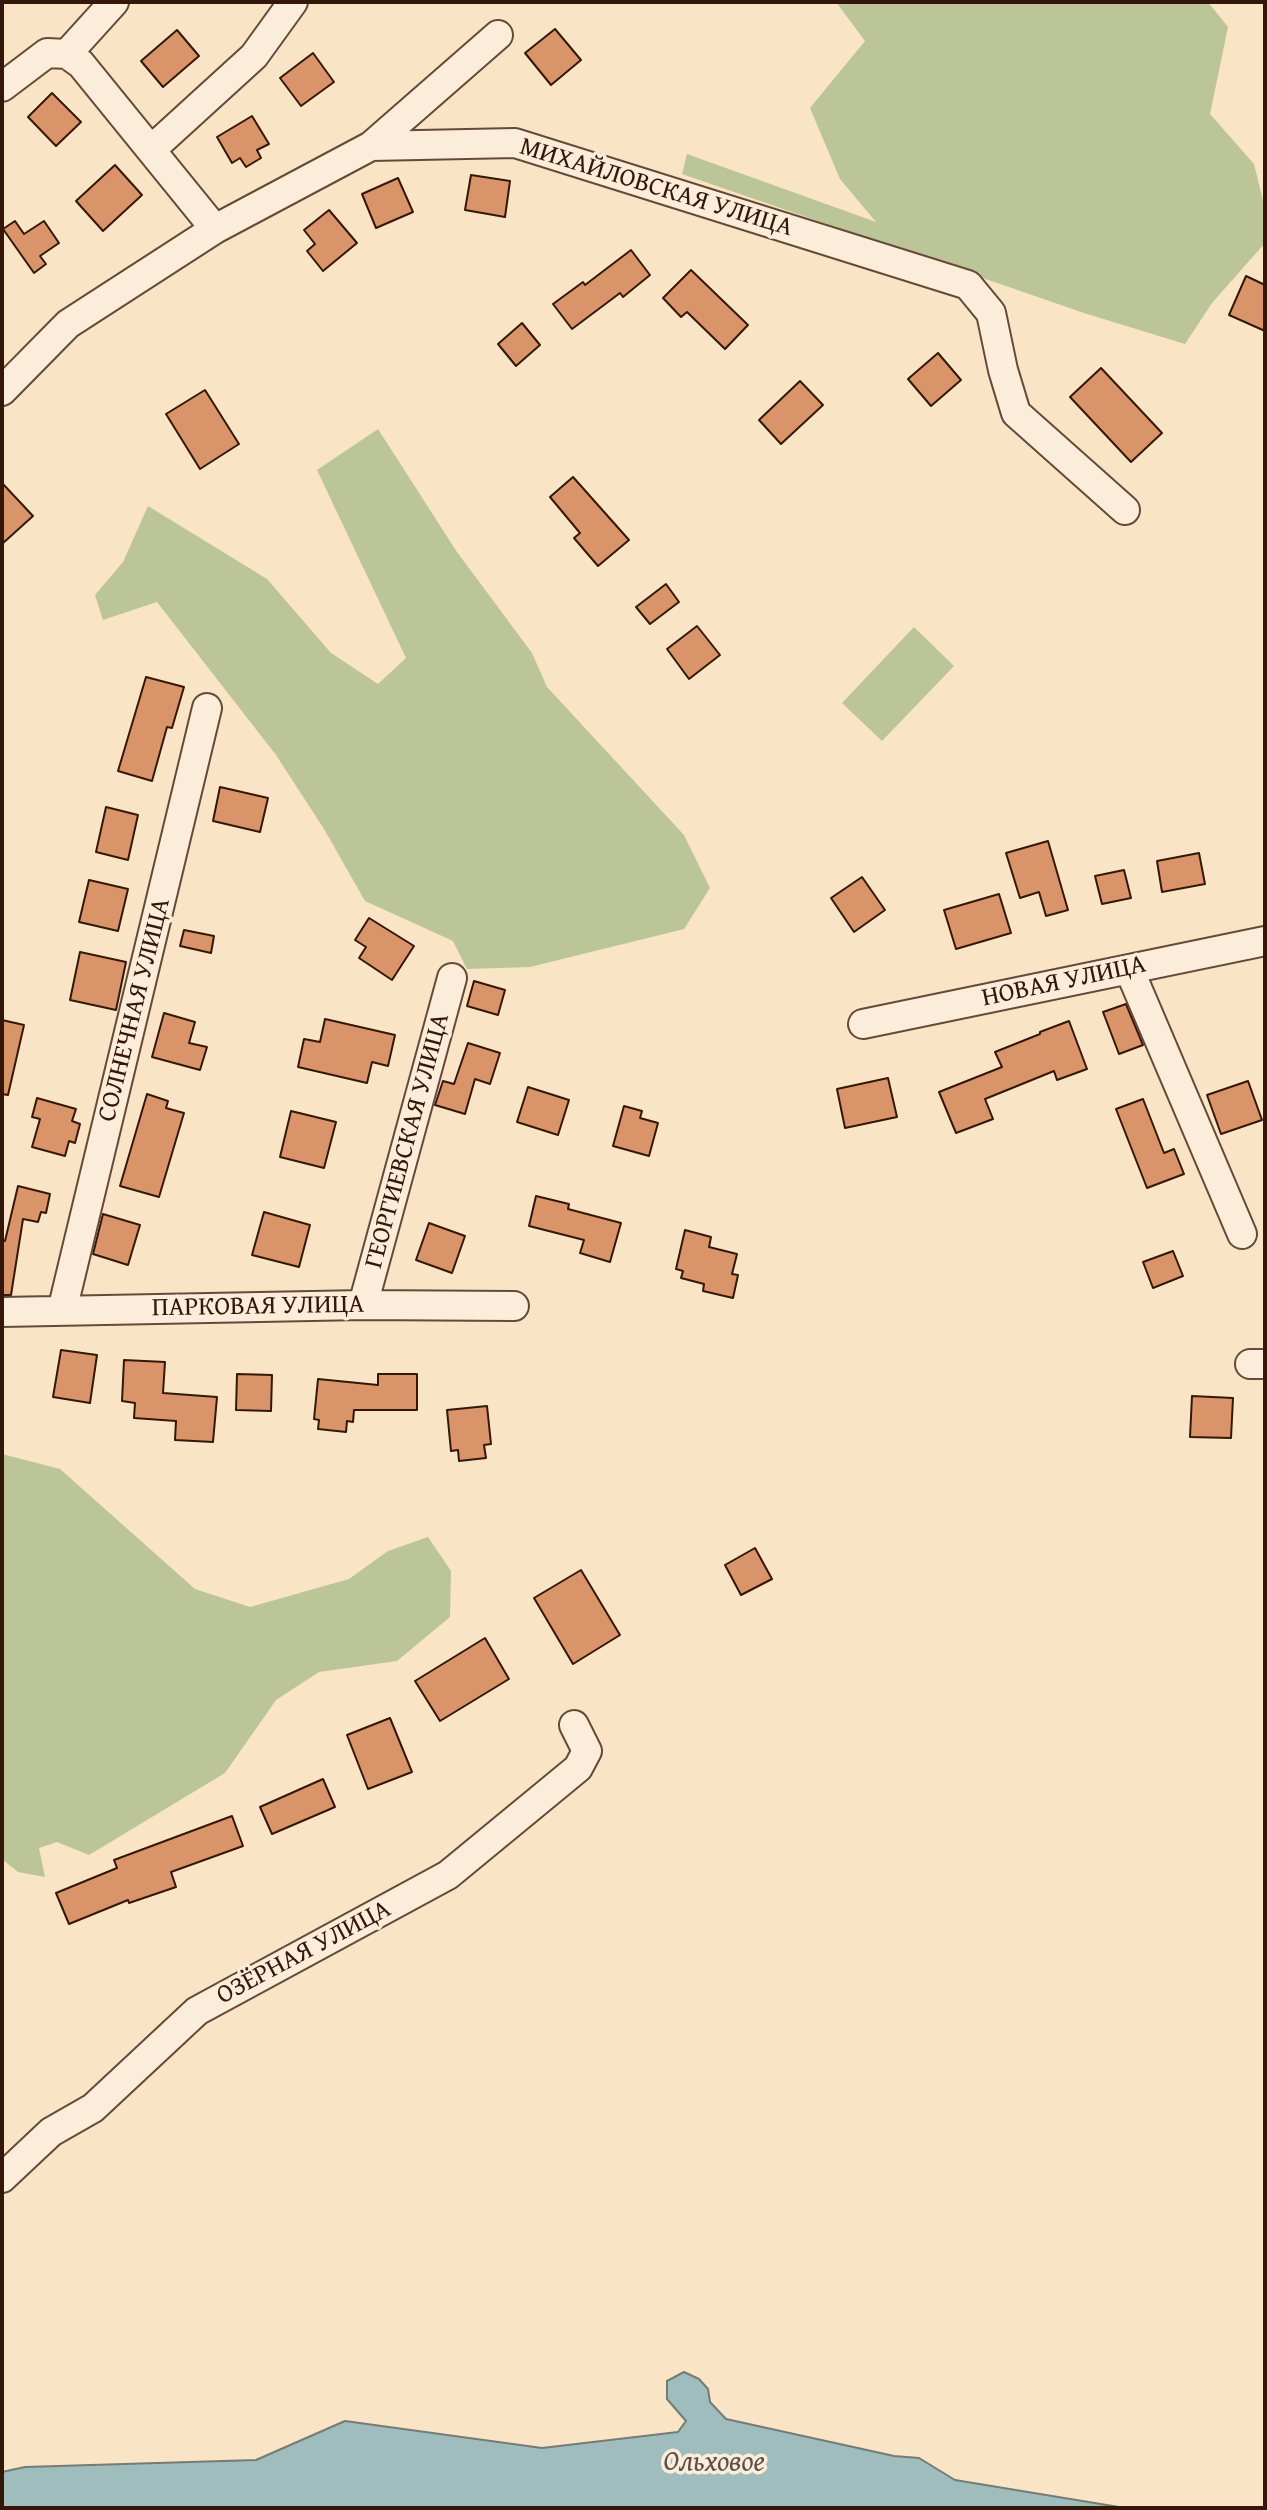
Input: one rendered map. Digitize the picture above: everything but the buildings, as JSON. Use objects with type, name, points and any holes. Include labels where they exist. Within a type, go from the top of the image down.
[{"type":"street","points":[[67,54],[114,2]]},
{"type":"street","points":[[152,149],[254,56],[293,2]]},
{"type":"street","points":[[371,146],[498,35]]},
{"type":"street","points":[[2,87],[47,53],[67,54],[81,64],[215,229]]},
{"type":"street","name":"МИХАЙЛОВСКАЯ УЛИЦА","points":[[2,391],[68,324],[215,229],[371,146],[515,143],[968,285],[991,313],[1003,370],[1016,413],[1125,510]]},
{"type":"street","name":"СОЛНЕЧНАЯ УЛИЦА","points":[[62,1311],[207,708]]},
{"type":"street","name":"НОВАЯ УЛИЦА","points":[[863,1024],[1265,941]]},
{"type":"street","points":[[1129,969],[1242,1234]]},
{"type":"street","name":"ГЕОРГИЕВСКАЯ УЛИЦА","points":[[363,1305],[452,978]]},
{"type":"street","name":"ПАРКОВАЯ УЛИЦА","points":[[2,1312],[363,1305],[514,1306]]},
{"type":"street","name":"ОЗЁРНАЯ УЛИЦА","points":[[2,2178],[51,2132],[93,2108],[197,2011],[448,1875],[578,1768],[587,1751],[574,1725]]},
{"type":"green space","points":[[836,2],[1208,2],[1228,27],[1210,114],[1254,164],[1265,209],[1265,243],[1212,303],[1185,344],[1084,313],[682,174],[687,154],[876,222],[840,179],[810,108],[865,41]]},
{"type":"green space","points":[[378,429],[457,552],[532,653],[547,687],[684,835],[710,888],[684,929],[530,967],[467,969],[453,941],[365,901],[324,829],[276,755],[157,602],[103,620],[95,595],[123,562],[148,506],[267,579],[331,653],[378,684],[406,658],[317,470]]},
{"type":"green space","points":[[914,627],[954,666],[882,741],[842,703]]},
{"type":"green space","points":[[2,1454],[60,1469],[195,1589],[250,1607],[349,1579],[388,1551],[428,1537],[451,1571],[450,1617],[397,1661],[319,1672],[276,1700],[225,1773],[89,1855],[57,1842],[39,1848],[45,1877],[18,1872],[2,1859]]},
{"type":"water","name":"Ольховое","points":[[684,2372],[699,2379],[708,2389],[710,2402],[726,2419],[894,2456],[919,2458],[955,2480],[1125,2508],[2,2508],[2,2472],[25,2467],[256,2460],[345,2421],[542,2448],[678,2432],[686,2421],[667,2399],[667,2381]]}]
